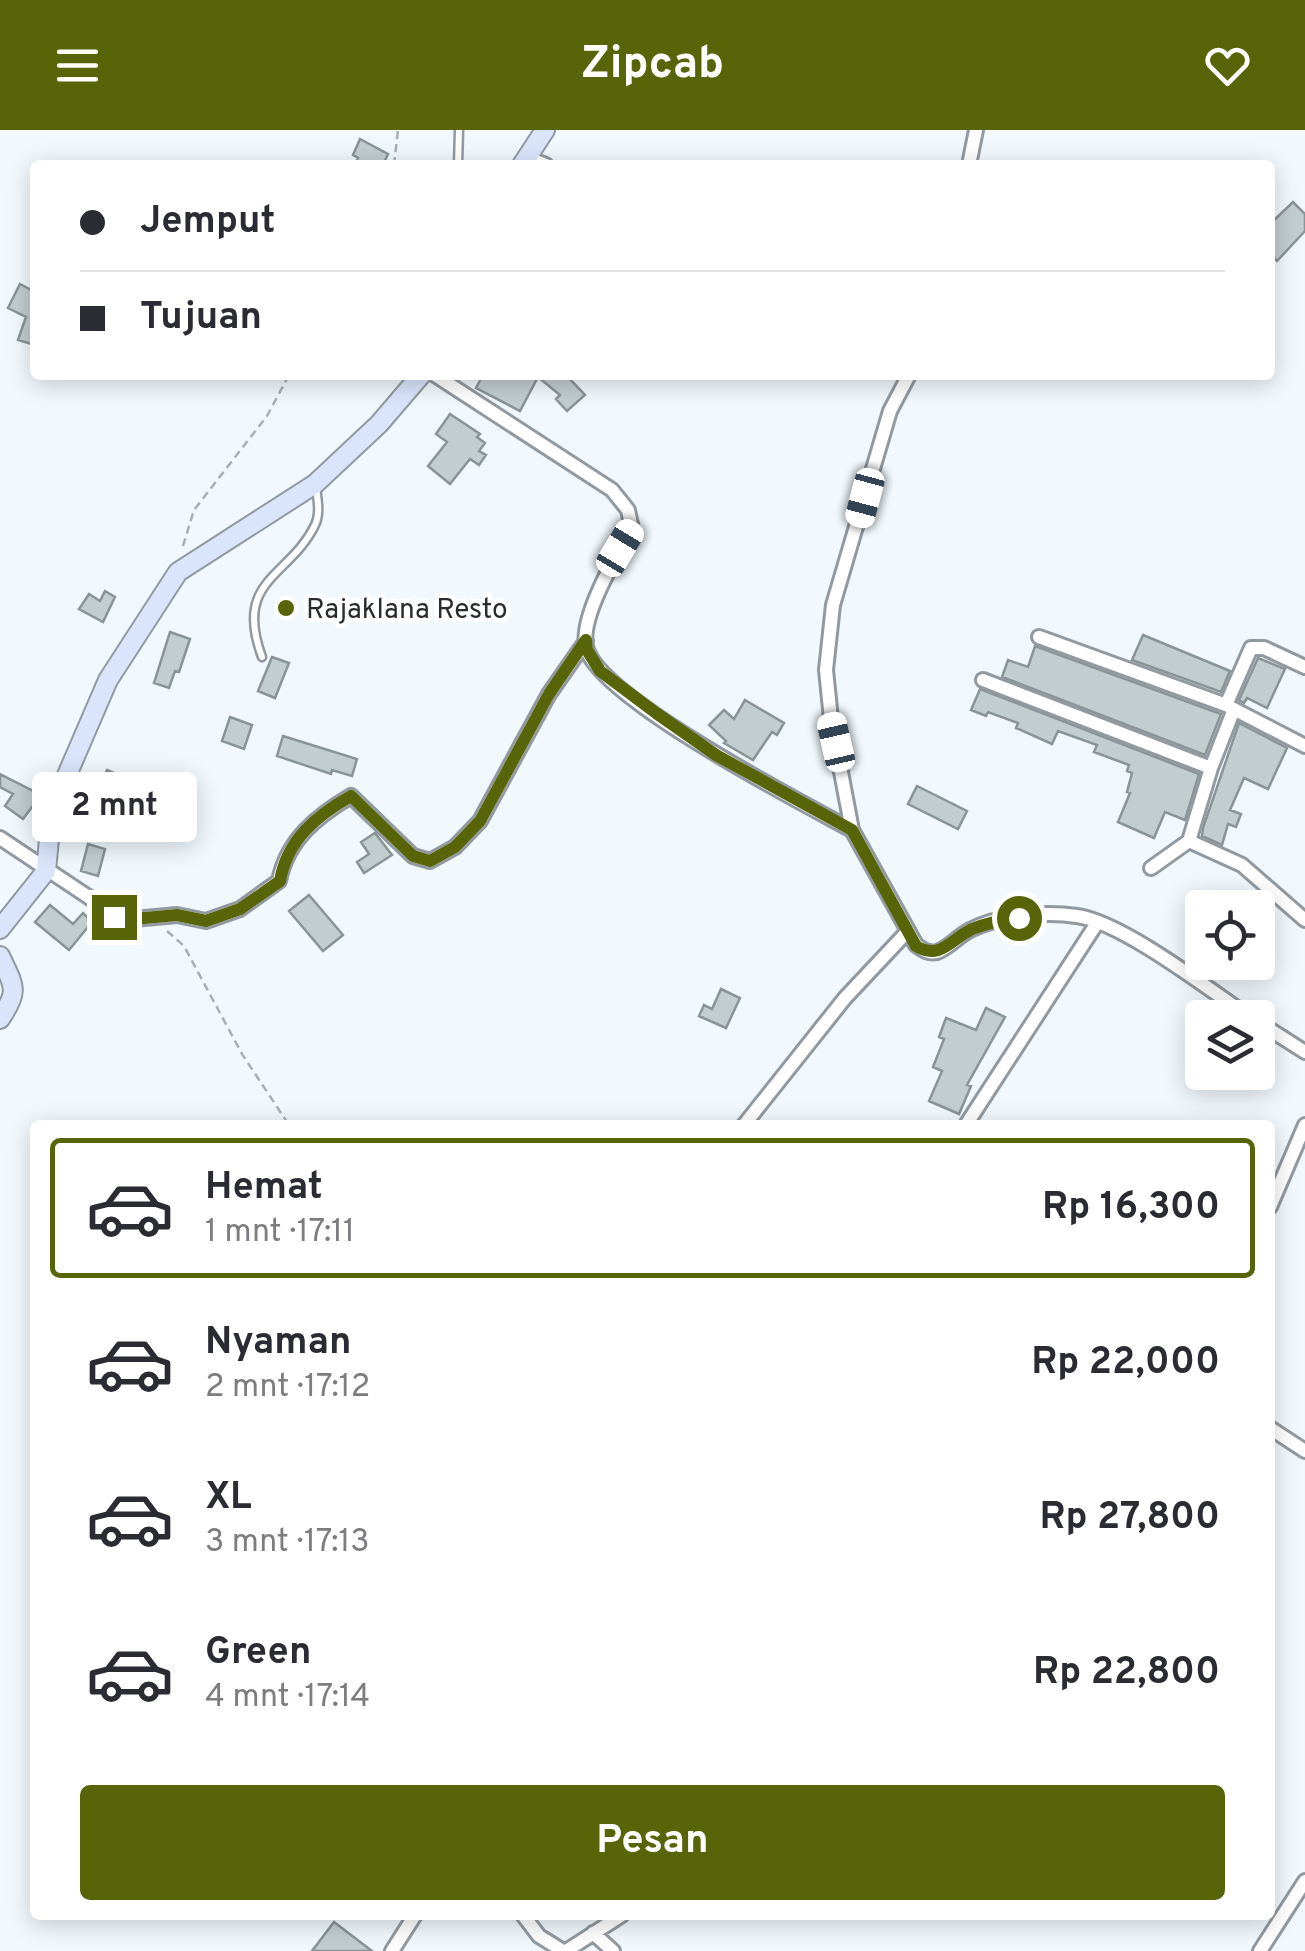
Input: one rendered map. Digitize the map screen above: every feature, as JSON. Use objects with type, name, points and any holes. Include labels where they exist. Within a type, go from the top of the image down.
[{"type":"street","points":[[525,160],[545,130]]},
{"type":"street","points":[[970,160],[976,130]]},
{"type":"street","points":[[0,930],[46,871],[57,806],[76,750],[108,680],[178,572],[316,484],[379,424],[417,380]]},
{"type":"street","points":[[444,380],[612,490],[628,510],[632,529],[608,567],[586,640],[587,650],[600,671],[716,755],[852,830]]},
{"type":"street","points":[[907,380],[890,412],[833,605],[826,670],[852,830],[916,946],[926,952],[937,952],[970,930],[995,922],[1043,914],[1080,916],[1132,938],[1224,1000]]},
{"type":"street","points":[[1039,636],[1230,707],[1305,746]]},
{"type":"street","points":[[0,838],[123,920],[177,915],[206,921],[240,909],[280,881],[289,848],[326,810],[351,796],[413,856],[430,861],[455,847],[480,821],[549,694],[586,640]]},
{"type":"street","points":[[1151,868],[1189,840],[1250,648],[1264,648],[1305,667]]},
{"type":"street","points":[[983,680],[1211,768]]},
{"type":"street","points":[[1189,840],[1242,865],[1305,920]]},
{"type":"street","points":[[969,1120],[1098,923]]},
{"type":"street","points":[[748,1120],[845,998],[908,931]]},
{"type":"street","points":[[0,956],[15,983],[13,997],[0,1020]]},
{"type":"street","points":[[1275,1033],[1305,1052]]},
{"type":"street","points":[[1275,1195],[1305,1125]]},
{"type":"street","points":[[1275,1431],[1305,1451]]},
{"type":"street","points":[[1260,1951],[1305,1881]]},
{"type":"street","points":[[392,1951],[412,1920]]},
{"type":"street","points":[[528,1920],[540,1936],[565,1951],[614,1920]]},
{"type":"street","points":[[593,1933],[613,1951]]},
{"type":"lane","points":[[458,160],[459,130]]},
{"type":"lane","points":[[262,657],[255,622],[258,600],[266,580],[290,558],[316,524],[316,484]]},
{"type":"path","points":[[395,160],[398,130]]},
{"type":"path","points":[[178,572],[194,510],[267,416],[287,380]]},
{"type":"path","points":[[165,929],[184,946],[242,1054],[286,1120]]},
{"type":"building","points":[[360,139],[388,154],[385,160],[357,160],[353,155]]},
{"type":"building","points":[[1293,202],[1305,214],[1305,231],[1277,261],[1275,259],[1275,219]]},
{"type":"building","points":[[20,284],[30,289],[30,344],[18,340],[26,317],[8,308]]},
{"type":"building","points":[[480,380],[536,380],[520,411],[476,388]]},
{"type":"building","points":[[542,380],[571,380],[585,395],[567,411],[556,399],[560,395]]},
{"type":"building","points":[[450,414],[480,434],[477,437],[485,443],[479,451],[486,455],[479,465],[470,459],[450,484],[428,466],[447,442],[436,434]]},
{"type":"building","points":[[105,591],[115,597],[103,622],[79,609],[89,594],[100,601]]},
{"type":"building","points":[[170,632],[190,639],[169,688],[154,683]]},
{"type":"building","points":[[1143,635],[1230,671],[1221,692],[1132,660]]},
{"type":"building","points":[[1035,646],[1221,714],[1205,755],[1002,677],[1008,660],[1028,667]]},
{"type":"building","points":[[272,657],[289,663],[275,698],[258,691]]},
{"type":"building","points":[[1258,658],[1285,669],[1267,708],[1247,698],[1244,703],[1239,700]]},
{"type":"building","points":[[980,689],[1199,774],[1185,820],[1165,812],[1154,838],[1118,822],[1130,793],[1129,765],[1094,752],[1097,745],[1058,731],[1052,744],[1016,728],[1018,723],[971,710]]},
{"type":"building","points":[[745,700],[784,723],[777,735],[772,732],[753,760],[724,743],[709,725],[724,710],[734,719]]},
{"type":"building","points":[[230,717],[252,725],[244,749],[222,741]]},
{"type":"building","points":[[1239,723],[1287,748],[1268,789],[1244,778],[1230,810],[1241,814],[1236,827],[1228,824],[1222,845],[1202,836],[1203,828]]},
{"type":"building","points":[[283,736],[357,759],[352,776],[332,770],[331,774],[277,756]]},
{"type":"building","points":[[107,770],[121,776],[106,806],[132,814],[128,827],[86,813]]},
{"type":"building","points":[[0,774],[41,795],[23,819],[5,806],[13,794],[0,787]]},
{"type":"building","points":[[917,786],[967,811],[958,829],[908,804]]},
{"type":"building","points":[[375,833],[392,855],[364,873],[357,862],[369,854],[361,842]]},
{"type":"building","points":[[88,844],[105,849],[98,876],[81,871]]},
{"type":"building","points":[[309,895],[343,935],[323,951],[289,911]]},
{"type":"building","points":[[50,905],[73,924],[83,913],[92,922],[69,950],[35,922]]},
{"type":"building","points":[[721,989],[740,998],[726,1028],[699,1016],[704,1005],[712,1009]]},
{"type":"building","points":[[986,1008],[1005,1017],[967,1085],[971,1086],[959,1114],[929,1101],[942,1071],[933,1067],[944,1039],[939,1037],[946,1018],[976,1030]]},
{"type":"building","points":[[334,1922],[372,1951],[312,1951]]},
{"type":"place","name":"Rajaklana Resto","points":[[286,608]]},
{"type":"route","points":[[114,917],[123,920],[177,915],[206,921],[240,909],[280,881],[289,848],[326,810],[351,796],[413,856],[430,861],[455,847],[480,821],[549,694],[586,640],[587,650],[600,671],[656,713],[716,755],[852,830],[916,946],[926,952],[937,952],[970,930],[1019,918]]}]
